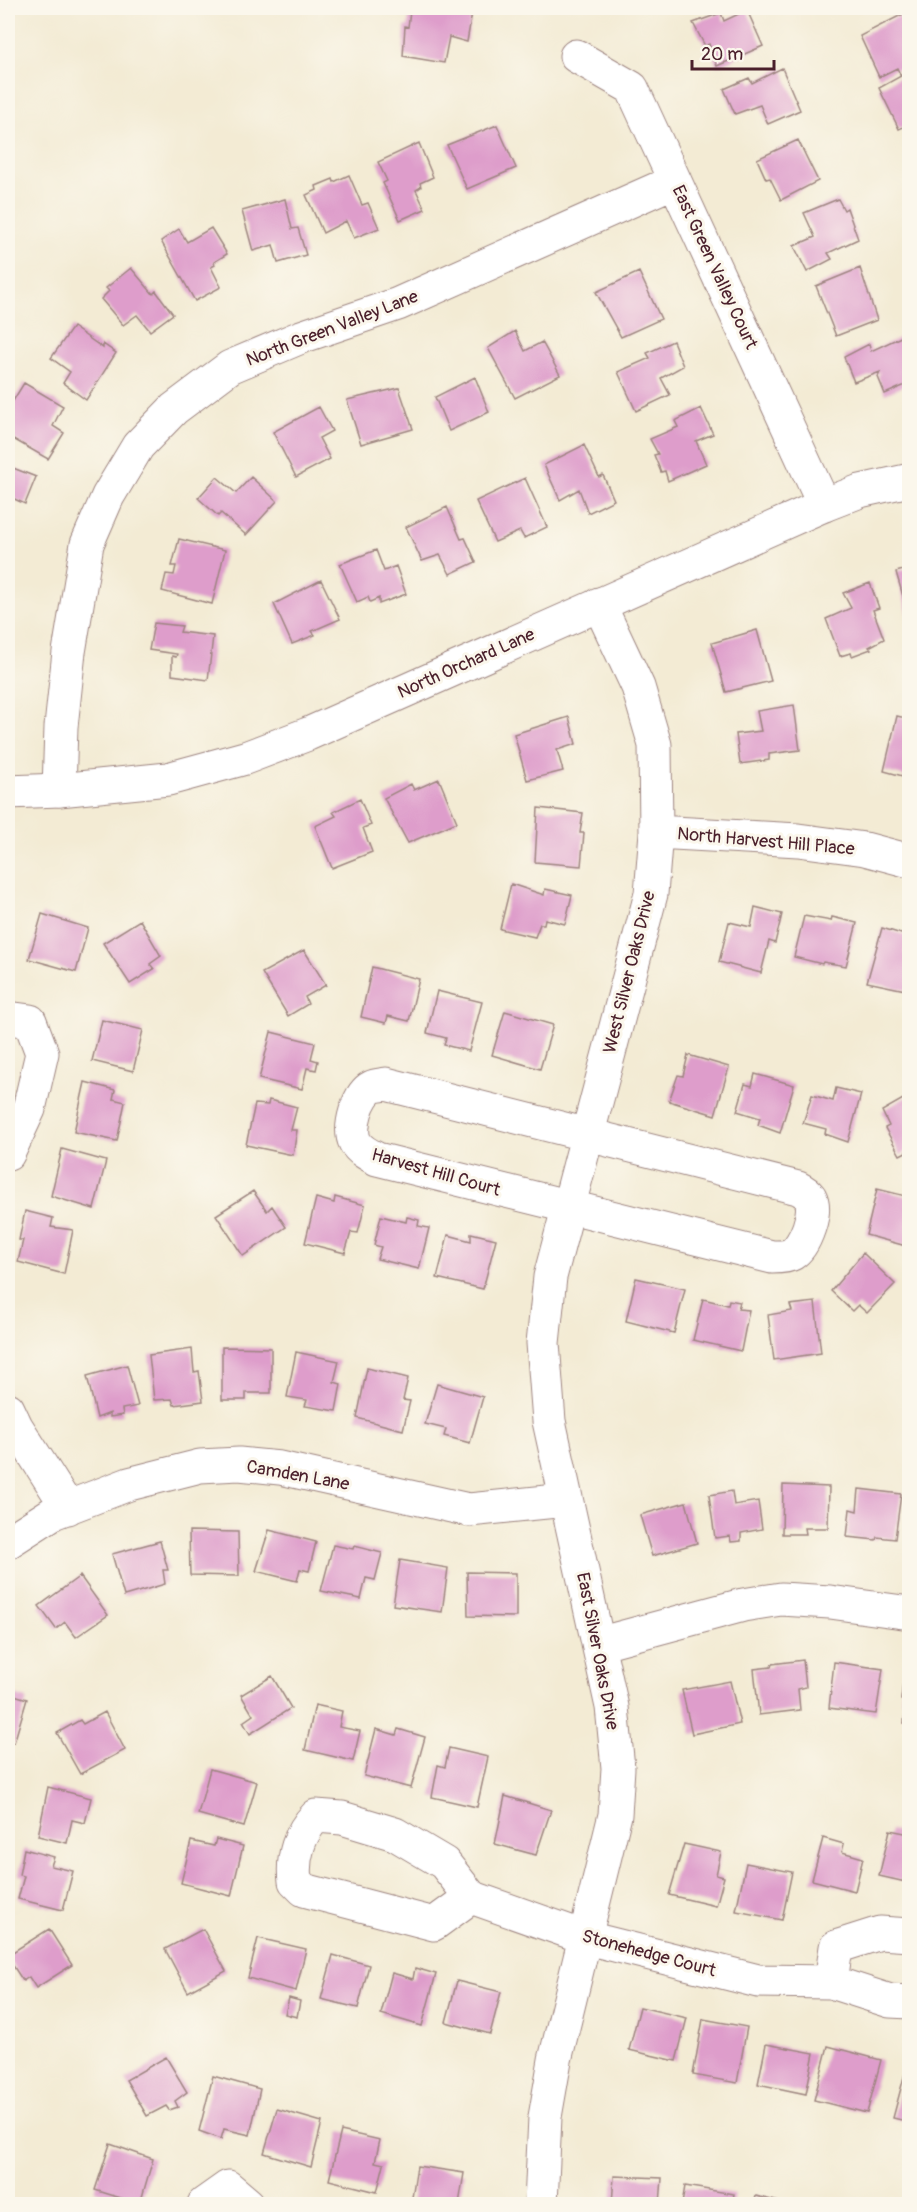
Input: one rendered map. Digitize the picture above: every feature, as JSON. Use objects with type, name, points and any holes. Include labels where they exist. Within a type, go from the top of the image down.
[{"type":"street","name":"East Green Valley Court","points":[[576,56],[632,88],[824,506]]},
{"type":"street","name":"North Green Valley Lane","points":[[59,790],[61,727],[69,652],[87,544],[108,496],[138,446],[174,409],[230,367],[300,337],[398,304],[675,181]]},
{"type":"street","name":"North Orchard Lane","points":[[8,792],[59,790],[168,779],[245,758],[308,734],[824,506],[860,491],[909,480]]},
{"type":"street","name":"West Silver Oaks Drive","points":[[587,1133],[651,894],[656,832],[655,745],[638,687],[599,604]]},
{"type":"street","name":"North Harvest Hill Place","points":[[656,832],[798,840],[865,849],[909,861]]},
{"type":"street","points":[[8,1018],[30,1021],[42,1053],[29,1108],[8,1154]]},
{"type":"street","name":"Harvest Hill Court","points":[[386,1084],[798,1188],[809,1195],[812,1204],[810,1223],[803,1244],[790,1255],[772,1257],[568,1208],[377,1159],[365,1153],[355,1143],[352,1133],[361,1097],[371,1087],[386,1084]]},
{"type":"street","name":"East Silver Oaks Drive","points":[[541,2205],[547,2106],[555,2060],[615,1815],[618,1768],[612,1707],[549,1421],[543,1343],[550,1276],[587,1133]]},
{"type":"street","points":[[8,1409],[16,1426],[68,1508]]},
{"type":"street","name":"Camden Lane","points":[[8,1542],[53,1513],[129,1484],[200,1466],[239,1464],[280,1468],[469,1510],[566,1500]]},
{"type":"street","points":[[598,1644],[743,1605],[781,1599],[830,1602],[909,1613]]},
{"type":"street","points":[[316,1816],[342,1818],[395,1834],[444,1863],[471,1897],[435,1924],[304,1890],[296,1881],[294,1872],[301,1837],[305,1827],[316,1816]]},
{"type":"street","name":"Stonehedge Court","points":[[471,1897],[586,1938],[758,1981],[831,1982],[890,2001],[909,2002]]},
{"type":"street","points":[[831,1982],[837,1947],[880,1933],[909,1935]]},
{"type":"street","points":[[204,2205],[228,2187],[248,2205]]},
{"type":"building","points":[[444,10],[472,13],[467,42],[449,37],[444,63],[403,56],[405,26],[408,27],[410,11],[443,15]]},
{"type":"building","points":[[747,10],[763,46],[717,66],[709,44],[705,46],[693,23],[721,13],[724,21]]},
{"type":"building","points":[[907,12],[910,17],[910,62],[908,63],[910,67],[910,124],[899,129],[879,88],[901,76],[897,68],[879,77],[860,36]]},
{"type":"building","points":[[782,68],[800,110],[768,124],[760,105],[735,114],[724,89],[749,78],[752,83]]},
{"type":"building","points":[[497,125],[516,168],[467,189],[447,145]]},
{"type":"building","points":[[798,140],[818,181],[781,200],[770,178],[766,179],[757,159]]},
{"type":"building","points":[[419,143],[433,177],[420,183],[421,187],[416,190],[425,209],[400,220],[383,183],[387,181],[378,162]]},
{"type":"building","points":[[349,175],[362,205],[368,203],[379,228],[354,238],[346,221],[323,233],[306,195],[317,190],[316,186],[333,179],[334,182]]},
{"type":"building","points":[[285,199],[292,229],[298,228],[306,255],[278,263],[273,245],[253,251],[242,211]]},
{"type":"building","points":[[838,199],[844,210],[847,208],[858,239],[828,253],[832,259],[807,272],[794,246],[815,237],[804,213]]},
{"type":"building","points":[[211,228],[227,254],[214,262],[215,265],[211,267],[221,287],[195,301],[161,241],[179,229],[187,242]]},
{"type":"building","points":[[131,268],[153,294],[156,291],[173,314],[150,331],[137,315],[123,325],[101,299],[109,291],[106,288]]},
{"type":"building","points":[[860,268],[877,320],[836,336],[816,286]]},
{"type":"building","points":[[639,272],[661,319],[621,337],[596,292]]},
{"type":"building","points":[[73,327],[103,348],[103,344],[116,353],[86,400],[63,383],[70,372],[51,358]]},
{"type":"building","points":[[515,331],[525,351],[542,342],[560,375],[515,398],[488,348]]},
{"type":"building","points":[[903,336],[910,351],[910,383],[885,394],[878,377],[880,372],[854,382],[844,357],[869,344],[871,351]]},
{"type":"building","points":[[673,341],[683,366],[661,378],[670,395],[636,411],[618,372],[650,358],[647,353]]},
{"type":"building","points":[[475,377],[489,412],[449,431],[435,397]]},
{"type":"building","points":[[24,383],[63,406],[53,426],[64,433],[48,459],[8,436],[8,409]]},
{"type":"building","points":[[399,388],[413,429],[361,444],[347,400]]},
{"type":"building","points":[[319,407],[332,431],[319,438],[330,459],[296,477],[273,432]]},
{"type":"building","points":[[701,408],[713,434],[696,441],[706,464],[668,481],[665,471],[661,472],[654,455],[658,454],[650,439],[678,427],[675,421]]},
{"type":"building","points":[[584,445],[599,477],[603,475],[614,500],[588,513],[579,489],[560,500],[544,465]]},
{"type":"building","points":[[8,466],[36,477],[25,504],[8,496]]},
{"type":"building","points":[[217,477],[236,493],[251,477],[277,501],[246,535],[221,513],[218,516],[198,498]]},
{"type":"building","points":[[525,478],[547,527],[524,538],[520,531],[495,542],[476,501]]},
{"type":"building","points":[[447,507],[461,539],[465,538],[476,562],[450,574],[440,555],[422,561],[406,527]]},
{"type":"building","points":[[179,539],[225,550],[212,604],[162,591],[166,574],[174,575],[176,566],[172,566]]},
{"type":"building","points":[[376,550],[384,571],[396,566],[406,594],[379,604],[379,598],[370,602],[368,597],[357,602],[340,564]]},
{"type":"building","points":[[910,568],[910,617],[909,617],[896,572]]},
{"type":"building","points":[[321,580],[340,619],[312,631],[315,635],[292,644],[274,604]]},
{"type":"building","points":[[870,583],[879,608],[873,610],[884,639],[869,647],[871,649],[852,656],[851,653],[840,656],[826,619],[851,608],[843,593]]},
{"type":"building","points":[[154,623],[182,626],[180,632],[213,636],[208,680],[172,675],[172,656],[176,657],[177,654],[149,650]]},
{"type":"building","points":[[757,630],[771,681],[726,692],[712,643]]},
{"type":"building","points":[[794,705],[800,750],[769,754],[769,760],[740,764],[736,734],[761,731],[757,711]]},
{"type":"building","points":[[897,716],[910,719],[910,778],[884,771]]},
{"type":"building","points":[[569,717],[576,744],[557,750],[563,771],[527,780],[514,734]]},
{"type":"building","points":[[439,779],[457,822],[408,843],[384,798],[411,784],[414,790]]},
{"type":"building","points":[[360,799],[371,825],[363,828],[372,852],[332,868],[315,826],[336,816],[333,812]]},
{"type":"building","points":[[538,808],[583,813],[580,833],[584,833],[581,866],[535,862]]},
{"type":"building","points":[[511,884],[544,895],[545,889],[572,895],[565,924],[545,919],[544,924],[540,924],[535,937],[500,929]]},
{"type":"building","points":[[755,907],[782,914],[775,943],[769,941],[761,973],[719,962],[729,922],[751,927]]},
{"type":"building","points":[[42,914],[88,928],[76,972],[29,959]]},
{"type":"building","points":[[804,916],[831,921],[832,917],[857,923],[846,966],[823,962],[822,964],[794,957]]},
{"type":"building","points":[[140,920],[161,956],[150,964],[154,969],[130,984],[103,943]]},
{"type":"building","points":[[882,928],[908,936],[904,954],[910,955],[910,991],[867,982]]},
{"type":"building","points":[[8,929],[12,930],[12,958],[8,958]]},
{"type":"building","points":[[304,950],[326,985],[305,997],[308,1004],[288,1016],[262,973]]},
{"type":"building","points":[[372,967],[419,979],[409,1021],[388,1016],[386,1023],[361,1017]]},
{"type":"building","points":[[437,991],[482,1002],[469,1051],[444,1045],[446,1038],[427,1033]]},
{"type":"building","points":[[505,1011],[553,1025],[540,1069],[492,1055]]},
{"type":"building","points":[[102,1020],[143,1030],[133,1071],[92,1061]]},
{"type":"building","points":[[271,1032],[315,1043],[311,1059],[318,1061],[316,1070],[307,1068],[302,1089],[259,1079]]},
{"type":"building","points":[[688,1055],[729,1067],[715,1115],[669,1101],[678,1075],[683,1076]]},
{"type":"building","points":[[755,1074],[794,1085],[780,1133],[758,1125],[760,1118],[737,1111],[745,1084],[752,1086]]},
{"type":"building","points":[[85,1082],[115,1090],[113,1099],[125,1102],[117,1141],[74,1132]]},
{"type":"building","points":[[836,1088],[861,1094],[848,1142],[825,1134],[826,1129],[803,1123],[812,1095],[833,1101]]},
{"type":"building","points":[[910,1095],[910,1150],[900,1155],[885,1128],[889,1126],[882,1111]]},
{"type":"building","points":[[269,1100],[297,1107],[291,1130],[297,1130],[293,1155],[246,1145],[255,1104],[268,1105]]},
{"type":"building","points":[[62,1149],[106,1161],[94,1209],[51,1196]]},
{"type":"building","points":[[877,1189],[910,1197],[910,1233],[906,1246],[866,1235]]},
{"type":"building","points":[[253,1191],[267,1211],[272,1206],[286,1227],[243,1256],[216,1215]]},
{"type":"building","points":[[335,1197],[365,1205],[358,1233],[351,1232],[345,1253],[305,1243],[316,1198],[334,1203]]},
{"type":"building","points":[[25,1211],[53,1218],[51,1227],[73,1230],[64,1274],[18,1262],[23,1240],[19,1240]]},
{"type":"building","points":[[381,1216],[406,1222],[407,1217],[419,1220],[418,1226],[429,1228],[419,1269],[377,1259],[381,1247],[374,1245]]},
{"type":"building","points":[[471,1233],[496,1239],[483,1289],[437,1278],[448,1235],[471,1241]]},
{"type":"building","points":[[863,1253],[895,1284],[867,1313],[858,1305],[852,1311],[831,1291]]},
{"type":"building","points":[[636,1278],[685,1289],[674,1333],[626,1321]]},
{"type":"building","points":[[703,1299],[728,1305],[729,1300],[740,1302],[738,1309],[749,1310],[741,1351],[693,1340]]},
{"type":"building","points":[[815,1302],[821,1353],[774,1360],[768,1315],[792,1311],[790,1305]]},
{"type":"building","points":[[222,1347],[271,1348],[271,1393],[246,1393],[246,1400],[222,1400]]},
{"type":"building","points":[[192,1349],[194,1372],[199,1371],[203,1401],[174,1405],[172,1399],[154,1400],[149,1355]]},
{"type":"building","points":[[296,1352],[339,1361],[334,1382],[341,1384],[336,1411],[305,1406],[307,1400],[287,1397]]},
{"type":"building","points":[[127,1365],[138,1406],[122,1409],[123,1415],[110,1417],[110,1413],[97,1418],[87,1376]]},
{"type":"building","points":[[367,1368],[408,1378],[403,1400],[410,1401],[403,1430],[357,1418]]},
{"type":"building","points":[[437,1384],[483,1397],[470,1443],[444,1436],[446,1429],[425,1424]]},
{"type":"building","points":[[783,1485],[829,1487],[828,1528],[805,1528],[806,1534],[782,1534]]},
{"type":"building","points":[[859,1489],[901,1494],[895,1539],[847,1537],[850,1509],[857,1511]]},
{"type":"building","points":[[732,1491],[734,1505],[758,1501],[762,1529],[741,1533],[741,1541],[731,1542],[730,1536],[715,1538],[709,1495]]},
{"type":"building","points":[[686,1502],[697,1543],[652,1556],[640,1515]]},
{"type":"building","points":[[269,1530],[316,1542],[309,1571],[300,1569],[297,1581],[256,1571]]},
{"type":"building","points":[[189,1531],[238,1532],[239,1576],[190,1575]]},
{"type":"building","points":[[160,1541],[168,1570],[163,1570],[165,1584],[124,1596],[112,1554]]},
{"type":"building","points":[[333,1545],[353,1549],[354,1546],[382,1553],[375,1580],[366,1578],[361,1599],[321,1591]]},
{"type":"building","points":[[400,1560],[448,1568],[442,1612],[393,1605]]},
{"type":"building","points":[[467,1572],[516,1573],[516,1617],[468,1616]]},
{"type":"building","points":[[80,1576],[108,1615],[76,1637],[65,1622],[56,1629],[39,1606]]},
{"type":"building","points":[[803,1660],[806,1687],[798,1689],[800,1710],[759,1715],[754,1669]]},
{"type":"building","points":[[834,1662],[883,1669],[876,1714],[829,1708]]},
{"type":"building","points":[[904,1672],[910,1672],[910,1724],[904,1723],[906,1701],[901,1700]]},
{"type":"building","points":[[272,1676],[291,1708],[250,1734],[243,1722],[253,1715],[241,1695]]},
{"type":"building","points":[[730,1681],[740,1724],[692,1734],[682,1690]]},
{"type":"building","points":[[8,1693],[27,1699],[14,1743],[8,1741]]},
{"type":"building","points":[[315,1705],[342,1711],[339,1727],[360,1731],[353,1761],[305,1750]]},
{"type":"building","points":[[105,1712],[125,1750],[80,1774],[57,1733],[80,1720],[83,1724]]},
{"type":"building","points":[[376,1729],[396,1735],[398,1729],[425,1737],[411,1788],[364,1776]]},
{"type":"building","points":[[449,1748],[488,1757],[477,1807],[432,1797],[438,1765],[445,1767]]},
{"type":"building","points":[[210,1769],[257,1782],[244,1827],[198,1814]]},
{"type":"building","points":[[48,1787],[91,1798],[85,1823],[72,1820],[67,1843],[38,1836]]},
{"type":"building","points":[[505,1796],[551,1810],[536,1855],[495,1844]]},
{"type":"building","points":[[890,1830],[910,1834],[910,1883],[879,1876]]},
{"type":"building","points":[[823,1838],[844,1844],[842,1852],[863,1858],[855,1891],[812,1880]]},
{"type":"building","points":[[216,1839],[243,1846],[231,1896],[181,1883],[191,1841],[214,1846]]},
{"type":"building","points":[[684,1844],[721,1852],[716,1875],[724,1877],[716,1906],[669,1895]]},
{"type":"building","points":[[24,1849],[54,1857],[51,1866],[73,1871],[63,1910],[18,1899],[24,1876],[19,1875]]},
{"type":"building","points":[[746,1863],[792,1872],[782,1920],[736,1911]]},
{"type":"building","points":[[49,1929],[72,1965],[36,1988],[29,1977],[23,1981],[8,1955]]},
{"type":"building","points":[[203,1929],[226,1971],[188,1992],[165,1949]]},
{"type":"building","points":[[258,1938],[306,1949],[296,1991],[248,1978]]},
{"type":"building","points":[[333,1955],[369,1965],[358,2008],[321,1999]]},
{"type":"building","points":[[415,1968],[436,1974],[422,2026],[381,2014],[392,1973],[413,1979]]},
{"type":"building","points":[[457,1981],[501,1992],[490,2034],[446,2022]]},
{"type":"building","points":[[289,1998],[300,2001],[297,2017],[285,2014]]},
{"type":"building","points":[[640,2007],[687,2018],[676,2061],[629,2050]]},
{"type":"building","points":[[703,2019],[747,2027],[737,2083],[693,2075]]},
{"type":"building","points":[[766,2044],[814,2053],[806,2094],[758,2084]]},
{"type":"building","points":[[828,2046],[881,2060],[867,2113],[814,2100]]},
{"type":"building","points":[[166,2057],[187,2092],[175,2101],[178,2107],[169,2110],[166,2106],[147,2116],[126,2080]]},
{"type":"building","points":[[905,2073],[910,2074],[910,2122],[893,2118]]},
{"type":"building","points":[[213,2076],[260,2089],[250,2135],[224,2129],[221,2139],[199,2131]]},
{"type":"building","points":[[277,2109],[322,2122],[311,2167],[264,2153]]},
{"type":"building","points":[[341,2131],[380,2140],[375,2162],[384,2164],[377,2192],[329,2180]]},
{"type":"building","points":[[110,2144],[153,2159],[140,2204],[95,2190]]},
{"type":"building","points":[[417,2166],[464,2173],[459,2204],[411,2204]]},
{"type":"building","points":[[614,2176],[662,2178],[660,2204],[612,2204]]},
{"type":"building","points":[[685,2186],[734,2194],[732,2204],[682,2204]]},
{"type":"building","points":[[756,2196],[787,2204],[754,2204]]}]
